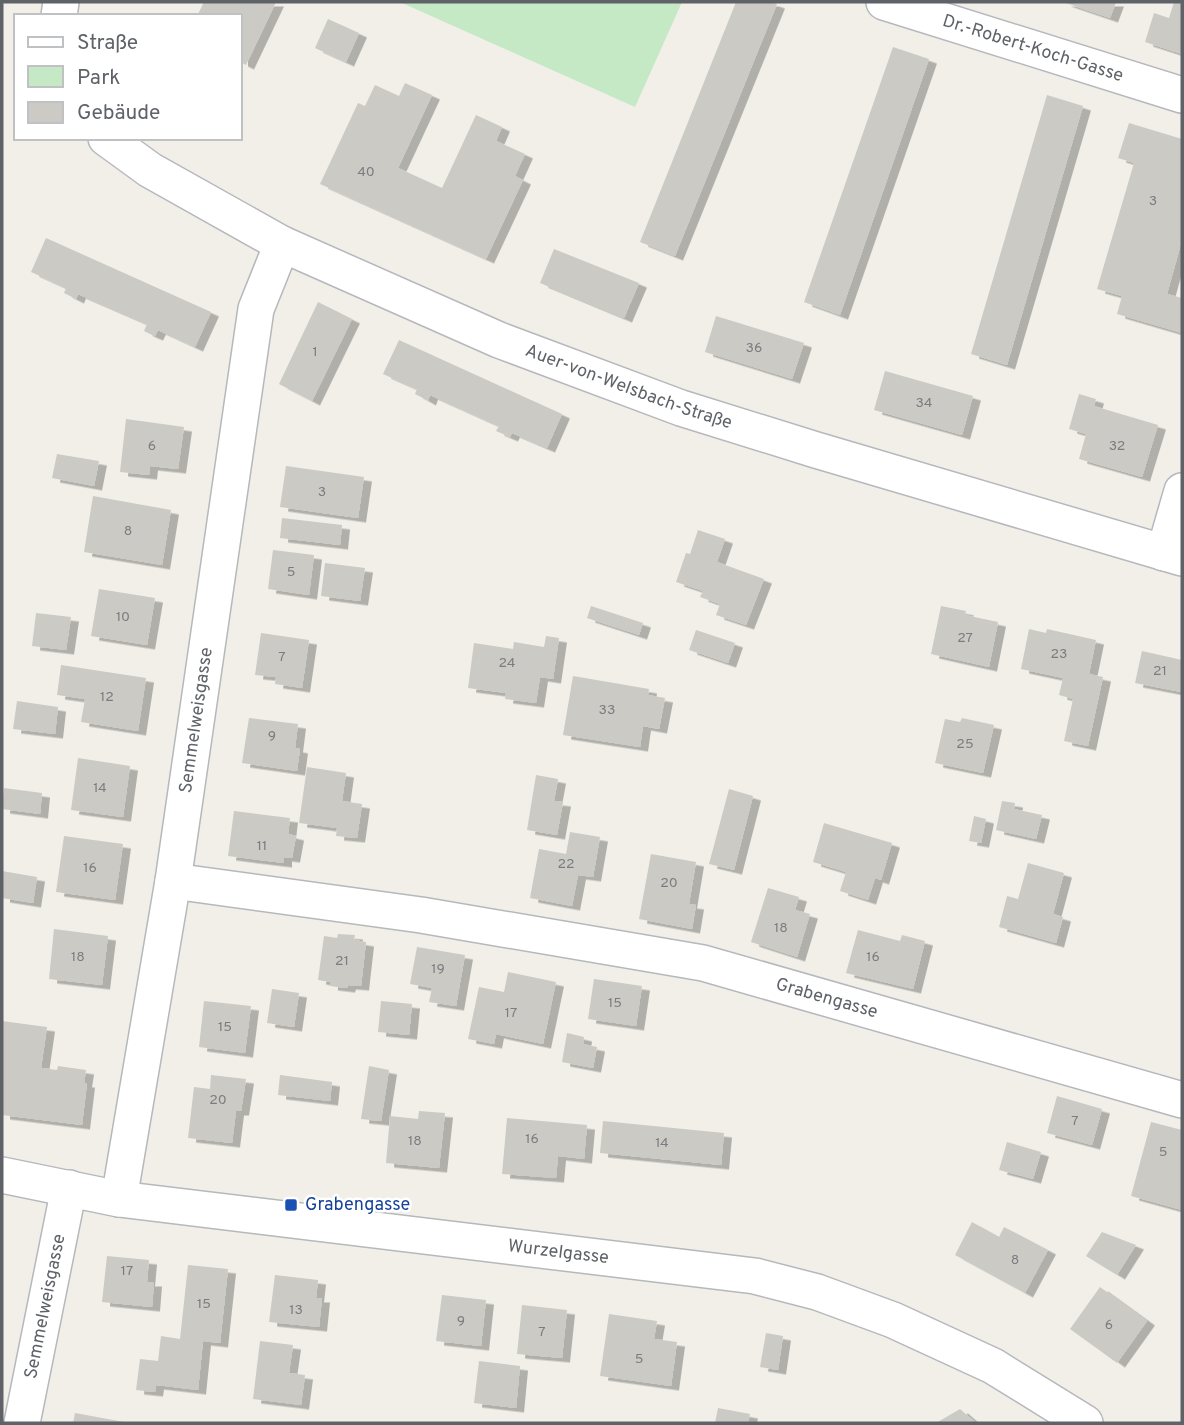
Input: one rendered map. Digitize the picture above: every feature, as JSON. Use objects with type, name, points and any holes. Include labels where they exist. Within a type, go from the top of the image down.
[{"type":"street","name":"Dr.-Robert-Koch-Gasse","points":[[884,2],[1182,95]]},
{"type":"street","name":"Auer-von-Welsbach-Straße","points":[[109,140],[150,170],[282,244],[499,340],[636,392],[816,450],[1173,555]]},
{"type":"street","name":"Semmelweisgasse","points":[[119,1199],[173,881],[256,309],[282,244]]},
{"type":"street","points":[[1173,555],[1182,491]]},
{"type":"street","name":"Grabengasse","points":[[173,881],[421,915],[703,963],[1182,1100]]},
{"type":"street","name":"Wurzelgasse","points":[[2,1175],[119,1199],[755,1276],[817,1292],[893,1320],[993,1366],[1085,1423]]},
{"type":"street","name":"Semmelweisgasse","points":[[22,1423],[69,1188]]},
{"type":"green space","points":[[400,2],[682,2],[635,107]]},
{"type":"building","points":[[204,2],[276,2],[246,65],[242,63],[242,14],[198,14]]},
{"type":"building","points":[[736,2],[777,4],[675,256],[640,242]]},
{"type":"building","points":[[1063,2],[1116,2],[1110,18]]},
{"type":"building","points":[[1174,2],[1182,2],[1182,54],[1145,42],[1154,13],[1169,18]]},
{"type":"building","points":[[328,19],[359,33],[346,62],[315,48]]},
{"type":"building","points":[[893,47],[929,59],[840,315],[804,302]]},
{"type":"building","points":[[405,83],[432,95],[398,168],[442,188],[476,115],[502,127],[496,141],[525,154],[515,176],[523,180],[486,259],[320,184],[358,103],[365,106],[375,85],[399,96]]},
{"type":"building","points":[[1047,95],[1083,106],[1007,365],[971,354]]},
{"type":"building","points":[[1129,123],[1182,139],[1182,240],[1167,294],[1182,298],[1182,333],[1117,314],[1122,296],[1097,289],[1134,163],[1118,158]]},
{"type":"building","points":[[46,238],[211,312],[195,347],[158,330],[155,336],[150,334],[144,331],[147,324],[78,294],[76,299],[64,293],[66,288],[31,272]]},
{"type":"building","points":[[554,249],[639,283],[624,318],[540,283]]},
{"type":"building","points":[[318,302],[352,319],[312,401],[279,384]]},
{"type":"building","points":[[716,316],[804,343],[792,379],[705,352]]},
{"type":"building","points":[[399,340],[562,414],[547,448],[512,433],[510,437],[496,431],[499,426],[430,395],[428,401],[415,394],[417,389],[383,374]]},
{"type":"building","points":[[885,371],[973,396],[962,435],[874,410]]},
{"type":"building","points":[[1079,394],[1096,399],[1094,406],[1158,425],[1142,477],[1079,459],[1086,434],[1069,429]]},
{"type":"building","points":[[126,419],[184,427],[178,469],[150,466],[149,475],[120,472]]},
{"type":"building","points":[[57,454],[99,461],[94,486],[52,478]]},
{"type":"building","points":[[286,466],[364,477],[358,518],[280,507]]},
{"type":"building","points":[[93,496],[171,510],[162,565],[84,552]]},
{"type":"building","points":[[282,518],[342,525],[340,545],[280,538]]},
{"type":"building","points":[[698,530],[725,539],[717,562],[764,579],[746,625],[716,615],[720,604],[700,597],[703,591],[676,582]]},
{"type":"building","points":[[273,550],[314,555],[309,595],[268,589]]},
{"type":"building","points":[[325,563],[365,568],[360,601],[321,596]]},
{"type":"building","points":[[99,589],[155,598],[147,645],[91,636]]},
{"type":"building","points":[[591,606],[643,623],[639,635],[587,618]]},
{"type":"building","points":[[941,606],[966,611],[965,615],[998,622],[989,667],[931,654]]},
{"type":"building","points":[[36,613],[71,617],[66,650],[32,646]]},
{"type":"building","points":[[1029,629],[1046,633],[1047,629],[1096,640],[1089,674],[1103,677],[1088,746],[1064,741],[1073,699],[1059,695],[1063,678],[1021,669]]},
{"type":"building","points":[[696,630],[735,643],[728,663],[689,650]]},
{"type":"building","points":[[261,633],[309,640],[302,688],[275,684],[276,677],[255,675]]},
{"type":"building","points":[[546,636],[559,638],[553,679],[540,677],[536,703],[505,699],[506,693],[468,688],[474,643],[513,649],[514,642],[544,647]]},
{"type":"building","points":[[1142,651],[1182,660],[1181,692],[1135,683]]},
{"type":"building","points":[[61,665],[146,678],[138,731],[81,722],[85,699],[57,695]]},
{"type":"building","points":[[573,676],[649,689],[648,695],[665,698],[659,729],[643,726],[640,747],[563,735]]},
{"type":"building","points":[[17,701],[58,707],[55,734],[13,729]]},
{"type":"building","points":[[249,718],[298,724],[295,748],[300,749],[297,771],[242,763]]},
{"type":"building","points":[[962,718],[994,725],[983,773],[935,763],[945,719],[960,722]]},
{"type":"building","points":[[78,758],[130,766],[123,817],[71,810]]},
{"type":"building","points":[[307,767],[346,773],[342,801],[362,804],[357,838],[336,836],[337,828],[299,823]]},
{"type":"building","points":[[536,775],[558,779],[554,801],[563,802],[557,835],[527,830]]},
{"type":"building","points":[[4,788],[42,793],[40,814],[2,809]]},
{"type":"building","points":[[729,789],[753,796],[734,870],[709,864]]},
{"type":"building","points":[[1002,801],[1015,803],[1014,809],[1042,815],[1036,839],[996,830]]},
{"type":"building","points":[[234,811],[290,818],[288,834],[296,836],[292,858],[284,857],[284,863],[228,856]]},
{"type":"building","points":[[974,816],[986,819],[981,843],[969,841]]},
{"type":"building","points":[[824,823],[892,843],[881,880],[875,878],[868,900],[840,891],[846,872],[813,862]]},
{"type":"building","points":[[570,832],[600,837],[593,877],[578,875],[572,906],[530,898],[539,849],[566,854]]},
{"type":"building","points":[[64,836],[123,844],[115,900],[56,892]]},
{"type":"building","points":[[651,854],[696,862],[689,904],[696,905],[692,929],[639,919]]},
{"type":"building","points":[[1028,863],[1064,873],[1053,914],[1063,917],[1056,943],[999,927],[1007,896],[1018,899]]},
{"type":"building","points":[[2,871],[37,877],[33,903],[2,898]]},
{"type":"building","points":[[768,888],[799,897],[795,910],[810,914],[797,957],[751,942]]},
{"type":"building","points":[[54,929],[108,936],[102,985],[49,979]]},
{"type":"building","points":[[858,930],[900,941],[902,935],[925,941],[913,989],[846,973]]},
{"type":"building","points":[[338,934],[355,935],[354,940],[366,942],[361,986],[330,986],[330,982],[318,980],[324,936],[337,938]]},
{"type":"building","points":[[417,947],[465,955],[456,1006],[429,1002],[432,988],[410,984]]},
{"type":"building","points":[[508,972],[556,982],[543,1044],[496,1034],[494,1044],[468,1039],[479,987],[504,992]]},
{"type":"building","points":[[594,979],[642,986],[636,1026],[588,1019]]},
{"type":"building","points":[[272,989],[299,993],[294,1027],[267,1023]]},
{"type":"building","points":[[204,1001],[251,1006],[245,1053],[199,1047]]},
{"type":"building","points":[[381,1001],[412,1004],[409,1035],[378,1032]]},
{"type":"building","points":[[2,1021],[47,1027],[41,1068],[57,1070],[58,1066],[86,1070],[82,1125],[2,1115]]},
{"type":"building","points":[[567,1033],[584,1037],[583,1044],[597,1047],[593,1068],[562,1062]]},
{"type":"building","points":[[369,1066],[389,1070],[381,1121],[361,1119]]},
{"type":"building","points":[[211,1075],[246,1079],[241,1111],[236,1111],[232,1143],[188,1138],[194,1087],[210,1089]]},
{"type":"building","points":[[280,1075],[332,1082],[330,1101],[278,1095]]},
{"type":"building","points":[[1057,1096],[1102,1109],[1092,1145],[1047,1133]]},
{"type":"building","points":[[419,1111],[445,1113],[439,1168],[386,1163],[390,1116],[418,1119]]},
{"type":"building","points":[[507,1118],[587,1125],[584,1159],[558,1156],[556,1178],[502,1174]]},
{"type":"building","points":[[603,1121],[724,1133],[721,1165],[600,1153]]},
{"type":"building","points":[[1151,1122],[1182,1130],[1182,1210],[1131,1196]]},
{"type":"building","points":[[1007,1142],[1041,1152],[1033,1179],[999,1170]]},
{"type":"building","points":[[972,1222],[999,1237],[1004,1227],[1048,1250],[1025,1293],[955,1255]]},
{"type":"building","points":[[1102,1232],[1136,1245],[1117,1275],[1086,1256]]},
{"type":"building","points":[[107,1256],[149,1260],[147,1282],[154,1282],[152,1307],[102,1302]]},
{"type":"building","points":[[188,1265],[228,1269],[220,1343],[203,1341],[198,1390],[156,1385],[155,1392],[136,1390],[140,1359],[158,1361],[161,1336],[180,1339]]},
{"type":"building","points":[[275,1275],[318,1280],[316,1298],[322,1298],[319,1327],[269,1322]]},
{"type":"building","points":[[1100,1287],[1147,1321],[1117,1363],[1070,1329]]},
{"type":"building","points":[[442,1295],[486,1300],[481,1346],[436,1341]]},
{"type":"building","points":[[522,1305],[567,1310],[562,1358],[517,1354]]},
{"type":"building","points":[[609,1314],[657,1321],[654,1339],[677,1342],[671,1386],[600,1376]]},
{"type":"building","points":[[766,1333],[783,1336],[778,1370],[760,1367]]},
{"type":"building","points":[[260,1341],[293,1345],[289,1373],[305,1375],[301,1405],[253,1399]]},
{"type":"building","points":[[479,1361],[520,1366],[516,1408],[474,1403]]},
{"type":"building","points":[[718,1408],[750,1414],[748,1423],[715,1423]]},
{"type":"building","points":[[960,1409],[976,1423],[936,1423]]},
{"type":"building","points":[[75,1413],[124,1422],[124,1423],[73,1423]]},
{"type":"place","name":"Grabengasse","points":[[291,1205]]}]
